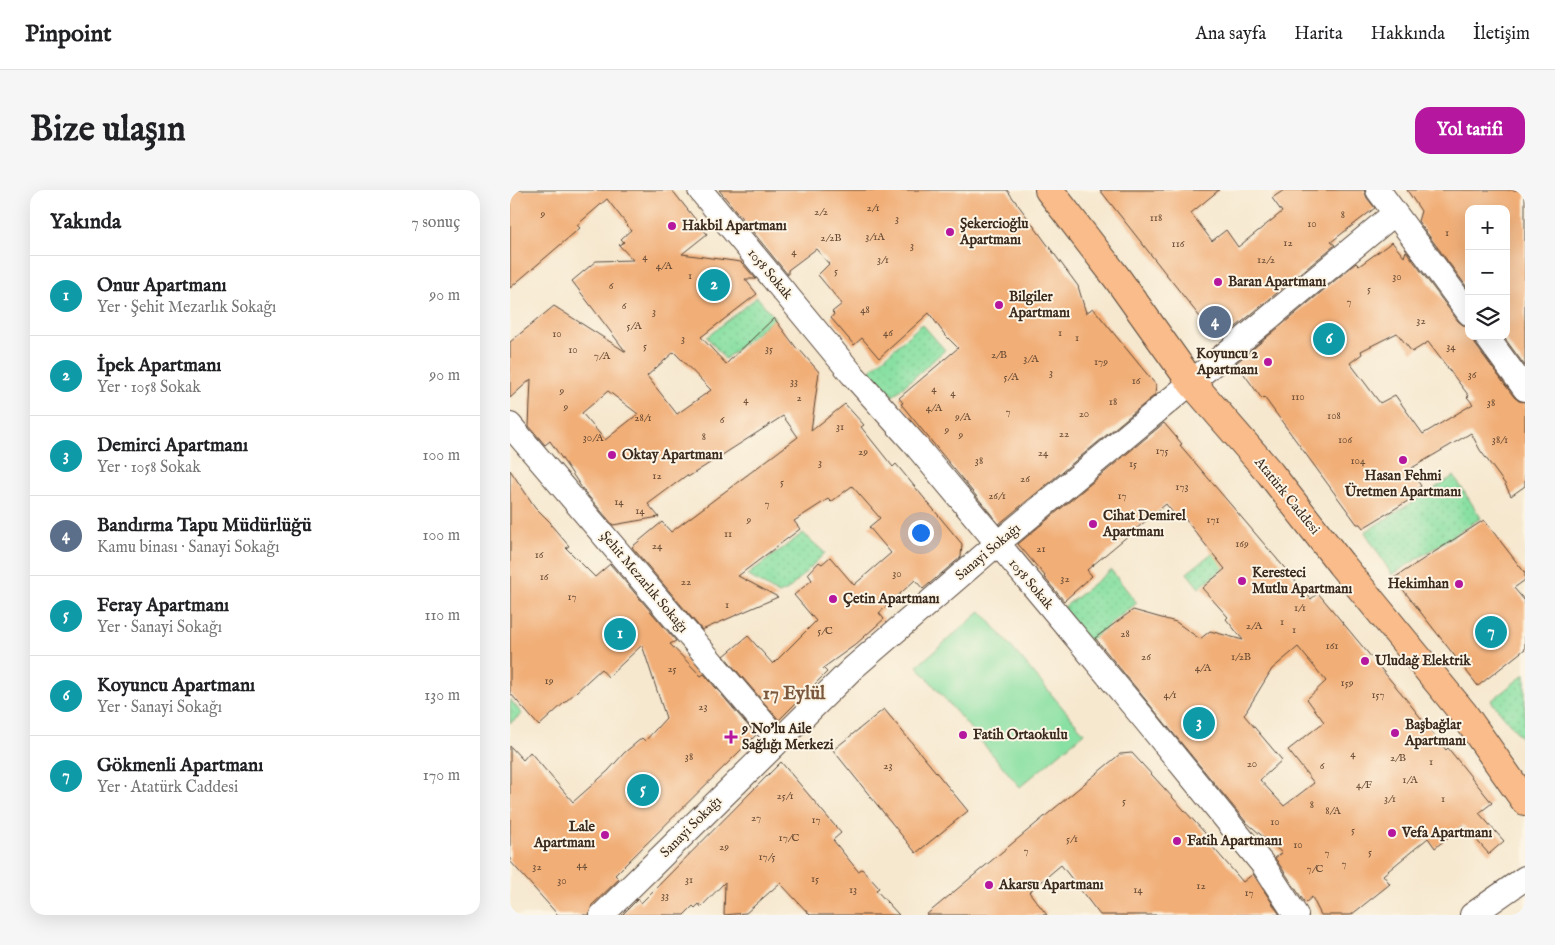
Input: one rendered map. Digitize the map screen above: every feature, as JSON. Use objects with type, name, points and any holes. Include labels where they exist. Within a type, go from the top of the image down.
[{"type":"main road","name":"Atatürk Caddesi","points":[[1050,190],[1117,278],[1191,382],[1275,479],[1341,564],[1464,714],[1525,800]]},
{"type":"street","name":"1058 Sokak","points":[[700,190],[788,294],[852,374],[913,442],[1146,721],[1264,866],[1296,915]]},
{"type":"street","points":[[1378,190],[1465,308]]},
{"type":"street","name":"Sanayi Sokağı","points":[[602,915],[853,668],[998,543],[1395,213]]},
{"type":"street","points":[[1489,340],[1525,389]]},
{"type":"street","name":"Şehit Mezarlık Sokağı","points":[[510,425],[778,740]]},
{"type":"street","points":[[1472,915],[1525,878]]},
{"type":"green space","points":[[757,297],[775,318],[725,359],[707,337]]},
{"type":"green space","points":[[922,324],[945,350],[893,396],[870,370]]},
{"type":"green space","points":[[1454,476],[1481,518],[1392,575],[1365,532]]},
{"type":"green space","points":[[1246,526],[1258,540],[1199,588],[1187,573]]},
{"type":"green space","points":[[803,533],[825,553],[788,590],[779,594],[747,575]]},
{"type":"green space","points":[[1111,570],[1137,603],[1089,641],[1063,608]]},
{"type":"green space","points":[[981,611],[1084,733],[1020,787],[917,666]]},
{"type":"green space","points":[[1525,674],[1525,742],[1491,701]]},
{"type":"green space","points":[[510,699],[522,714],[510,723]]},
{"type":"building","points":[[510,190],[672,190],[707,234],[682,254],[741,262],[756,279],[745,279],[757,294],[701,337],[726,364],[774,318],[798,350],[819,372],[811,431],[845,404],[864,425],[861,427],[893,467],[896,464],[962,544],[961,557],[923,589],[915,580],[879,613],[884,619],[855,645],[823,668],[827,672],[779,720],[724,656],[748,636],[773,664],[816,621],[794,595],[812,580],[808,574],[819,562],[822,564],[830,557],[854,585],[891,553],[869,527],[880,518],[852,486],[831,502],[828,499],[794,521],[800,529],[738,576],[778,597],[702,630],[632,547],[662,522],[671,532],[798,437],[783,416],[688,477],[687,475],[648,504],[659,517],[613,525],[584,491],[550,441],[545,445],[529,426],[531,379],[510,398],[510,342],[554,306],[626,352],[572,281],[596,261],[633,260],[619,245],[624,242],[621,239],[631,230],[607,199],[577,225],[580,228],[510,288]],"holes":[[[674,352],[711,390],[677,414],[647,376]],[[608,391],[638,414],[605,440],[582,413]]]},
{"type":"building","points":[[719,190],[1007,190],[1078,286],[1086,313],[1093,308],[1156,385],[1155,395],[999,524],[901,404],[903,403],[899,398],[958,348],[945,335],[929,313],[879,358],[862,338],[854,345],[831,318],[834,314],[832,312],[842,304],[818,275],[829,264],[816,249],[788,270],[788,275]]},
{"type":"building","points":[[1100,190],[1219,190],[1191,213],[1212,241],[1226,230],[1238,247],[1282,212],[1272,198],[1284,190],[1364,190],[1367,198],[1375,208],[1331,242],[1335,245],[1231,331],[1207,326]]},
{"type":"building","points":[[1407,190],[1525,190],[1525,366],[1506,340],[1510,340],[1510,205],[1465,205],[1465,285],[1418,221],[1421,211]]},
{"type":"building","points":[[1392,242],[1404,257],[1406,251],[1458,321],[1465,325],[1465,340],[1474,340],[1514,397],[1519,401],[1525,402],[1525,486],[1511,496],[1505,484],[1480,450],[1471,433],[1410,469],[1421,486],[1418,488],[1421,493],[1363,528],[1360,524],[1357,524],[1264,397],[1262,399],[1236,363],[1356,263],[1359,266]],"holes":[[[1397,333],[1412,352],[1428,342],[1473,404],[1423,434],[1395,395],[1380,403],[1350,363],[1362,354],[1361,351]]]},
{"type":"building","points":[[1164,423],[1182,444],[1180,445],[1311,599],[1318,593],[1446,750],[1448,748],[1492,803],[1479,813],[1504,841],[1489,854],[1463,825],[1435,848],[1428,838],[1383,875],[1390,884],[1351,915],[1321,915],[1312,897],[1305,903],[1275,858],[1282,853],[1246,822],[1095,638],[1133,610],[1176,622],[1200,639],[1210,631],[1243,640],[1226,619],[1228,617],[1202,588],[1225,569],[1181,514],[1177,518],[1166,504],[1087,570],[1092,576],[1064,601],[1018,544]],"holes":[[[1298,647],[1326,681],[1307,699],[1324,722],[1288,750],[1314,783],[1284,806],[1260,780],[1282,760],[1244,715],[1272,669]]]},
{"type":"building","points":[[510,470],[535,507],[551,523],[569,546],[566,548],[595,577],[610,564],[676,641],[670,644],[701,676],[704,674],[756,735],[615,875],[619,879],[592,905],[589,915],[558,915],[510,861],[510,746],[523,760],[530,752],[573,802],[608,771],[624,753],[642,738],[645,741],[666,718],[642,645],[608,677],[601,669],[539,726],[510,693]]},
{"type":"building","name":"Hekimhan","points":[[1484,520],[1525,573],[1525,580],[1514,588],[1525,601],[1525,649],[1478,686],[1394,578]]},
{"type":"building","points":[[884,709],[968,811],[916,853],[833,750]]},
{"type":"building","points":[[1132,753],[1205,833],[1213,843],[1211,845],[1243,882],[1253,874],[1280,915],[1100,915],[1061,865],[1029,892],[1047,915],[926,915],[1120,754]]},
{"type":"building","points":[[781,762],[841,833],[833,840],[858,871],[862,869],[879,888],[876,890],[899,915],[810,915],[780,883],[746,913],[724,915],[725,882],[701,907],[699,904],[695,908],[693,906],[684,915],[622,915],[638,899],[641,903]]},
{"type":"place","name":"Hakbil Apartmanı","points":[[672,226]]},
{"type":"place","name":"Şekercioğlu Apartmanı","points":[[950,232]]},
{"type":"place","name":"Baran Apartmanı","points":[[1218,282]]},
{"type":"place","name":"İpek Apartmanı","points":[[714,285]]},
{"type":"place","name":"Bilgiler Apartmanı","points":[[999,305]]},
{"type":"place","name":"Bandırma Tapu Müdürlüğü","points":[[1215,322]]},
{"type":"place","name":"Koyuncu Apartmanı","points":[[1329,339]]},
{"type":"place","name":"Koyuncu 2 Apartmanı","points":[[1268,362]]},
{"type":"place","name":"Oktay Apartmanı","points":[[612,455]]},
{"type":"place","name":"Hasan Fehmi Üretmen Apartmanı","points":[[1403,460]]},
{"type":"place","name":"Cihat Demirel Apartmanı","points":[[1093,524]]},
{"type":"place","name":"Keresteci Mutlu Apartmanı","points":[[1242,581]]},
{"type":"place","name":"Hekimhan","points":[[1459,584]]},
{"type":"place","name":"Çetin Apartmanı","points":[[833,599]]},
{"type":"place","name":"Gökmenli Apartmanı","points":[[1491,632]]},
{"type":"place","name":"Onur Apartmanı","points":[[620,634]]},
{"type":"place","name":"Uludağ Elektrik","points":[[1365,661]]},
{"type":"place","name":"Demirci Apartmanı","points":[[1199,723]]},
{"type":"place","name":"Başbağlar Apartmanı","points":[[1395,733]]},
{"type":"place","name":"Fatih Ortaokulu","points":[[963,735]]},
{"type":"place","name":"9 No'lu Aile Sağlığı Merkezi","points":[[731,737]]},
{"type":"place","name":"Feray Apartmanı","points":[[643,790]]},
{"type":"place","name":"Vefa Apartmanı","points":[[1392,833]]},
{"type":"place","name":"Lale Apartmanı","points":[[605,835]]},
{"type":"place","name":"Fatih Apartmanı","points":[[1177,841]]},
{"type":"place","name":"Akarsu Apartmanı","points":[[989,885]]},
{"type":"district","name":"17 Eylül","points":[[794,694]]}]
